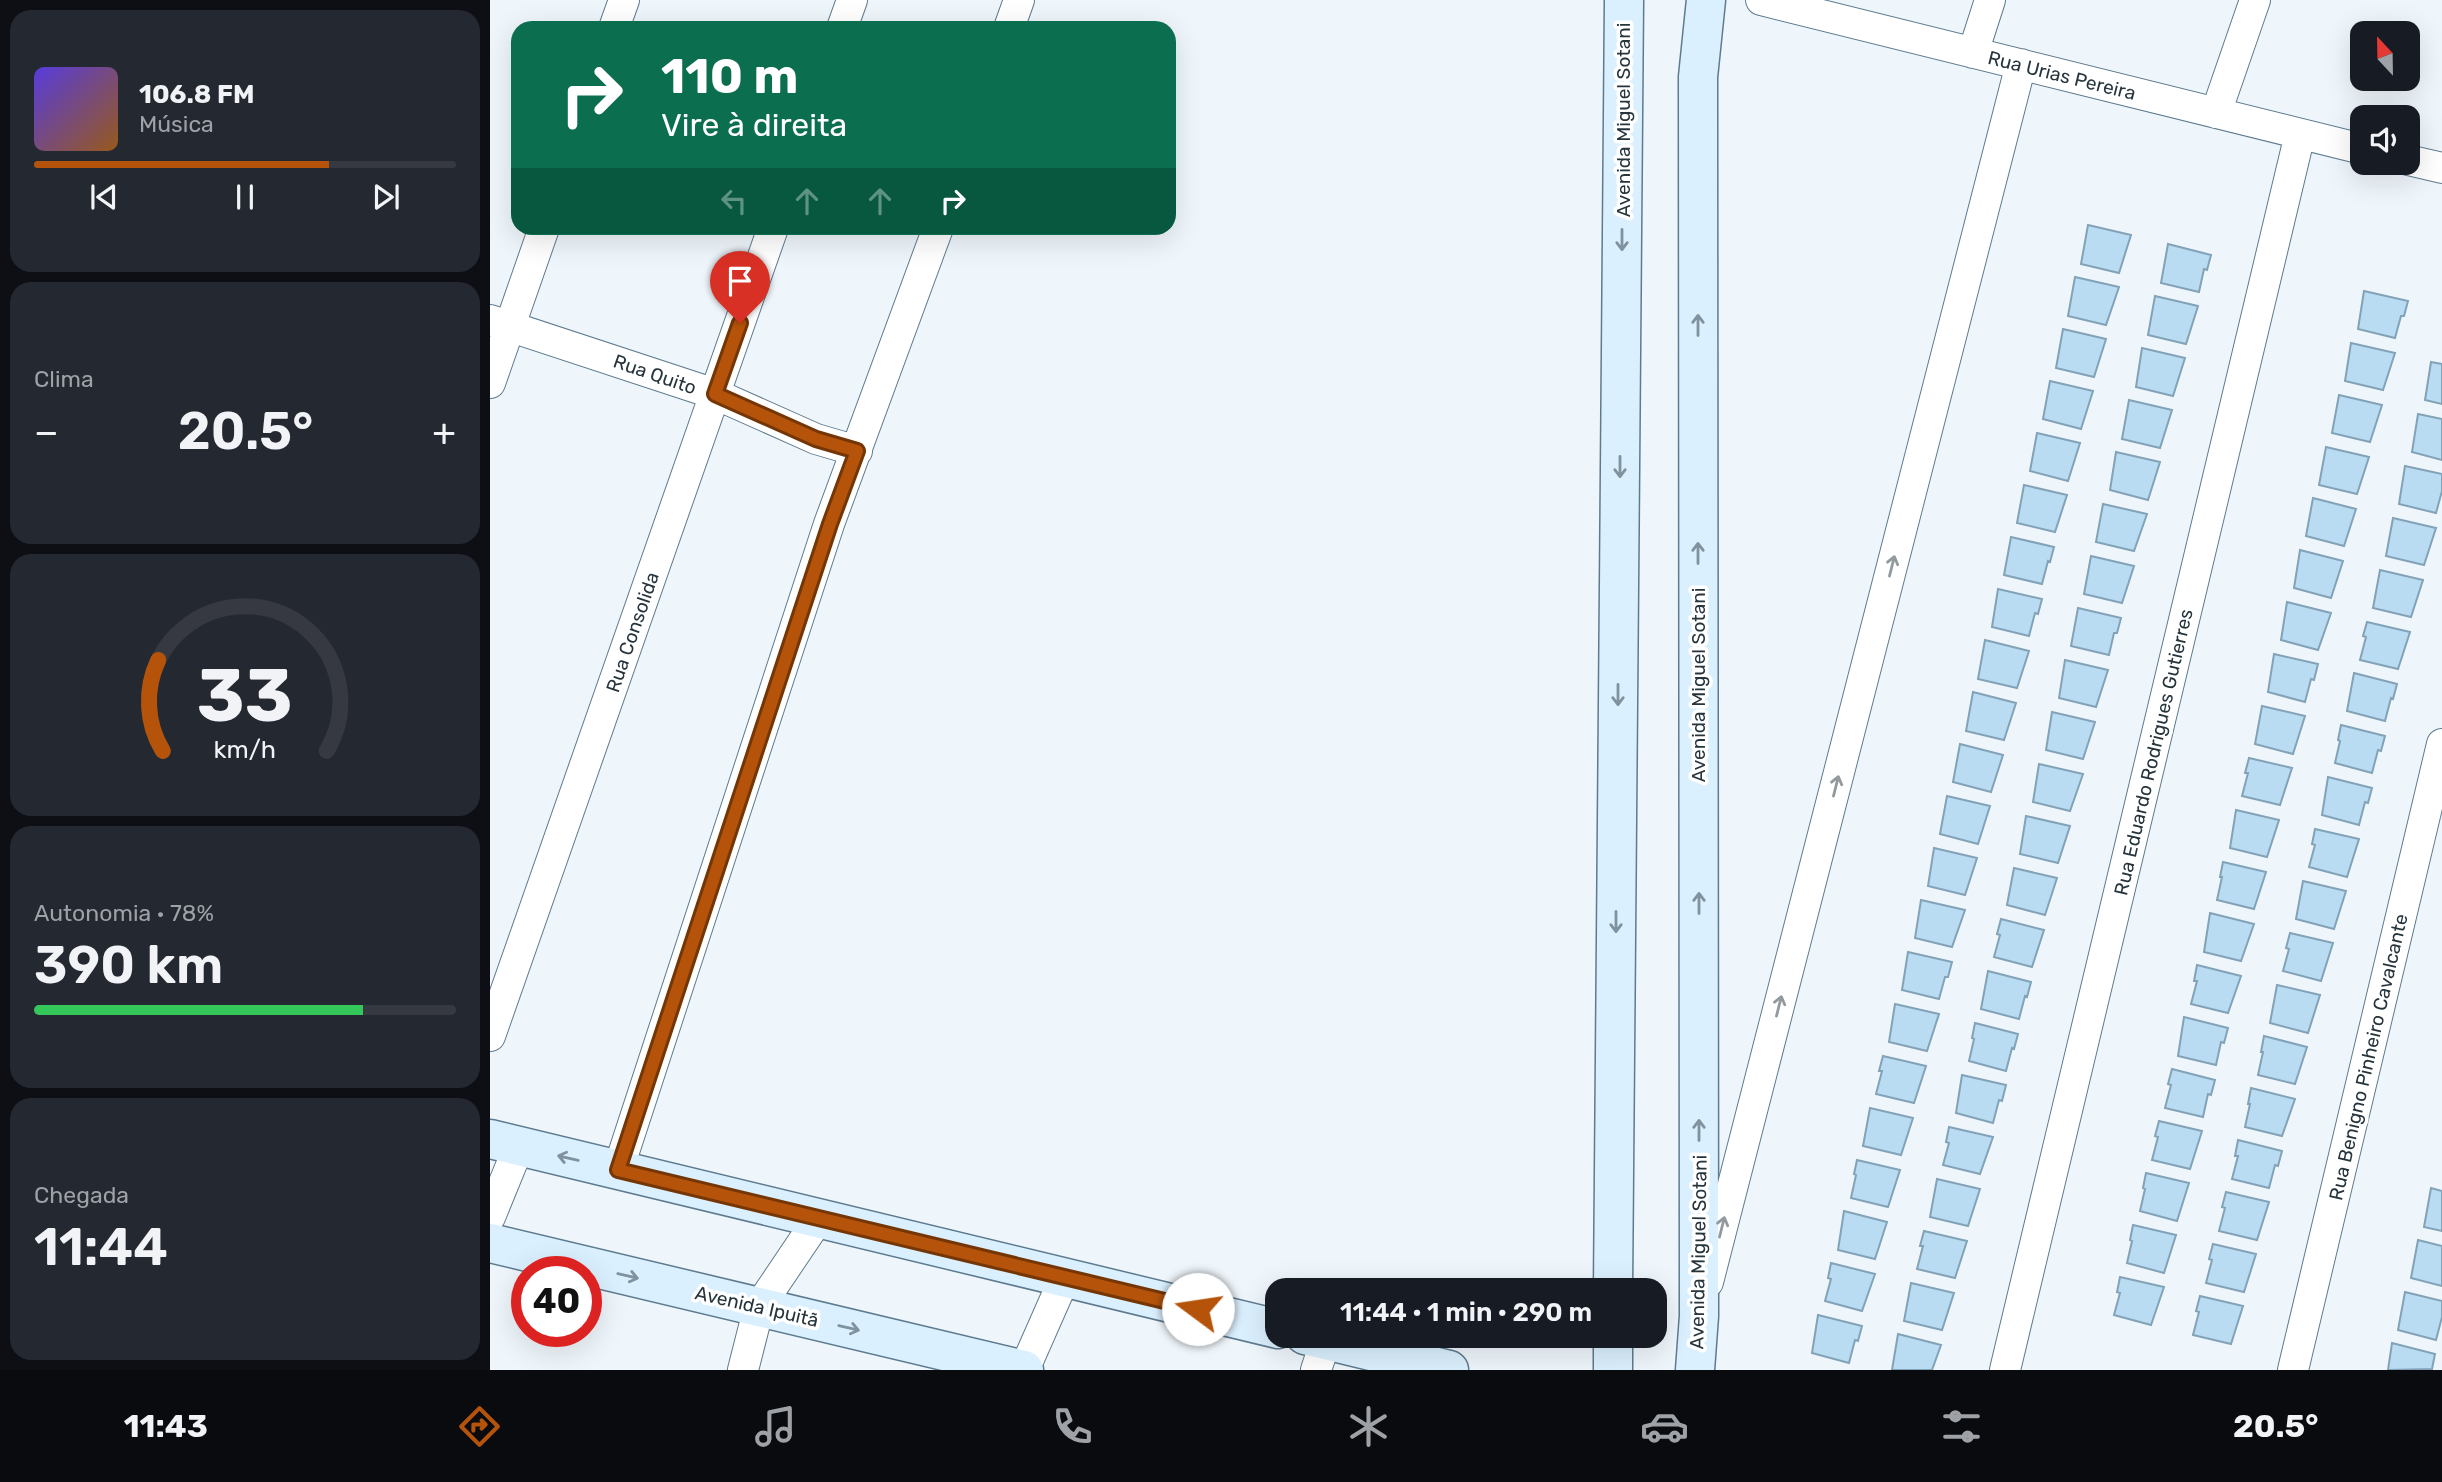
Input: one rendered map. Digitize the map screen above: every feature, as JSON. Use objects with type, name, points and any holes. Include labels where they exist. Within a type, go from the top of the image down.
[{"type":"street","points":[[616,21],[624,0]]},
{"type":"street","points":[[844,21],[852,0]]},
{"type":"street","points":[[1012,21],[1019,0]]},
{"type":"street","name":"Avenida Miguel Sotani","points":[[1613,1278],[1624,0]]},
{"type":"street","name":"Avenida Miguel Sotani","points":[[1695,1370],[1699,1316],[1698,77],[1706,0]]},
{"type":"street","name":"Rua Urias Pereira","points":[[1761,0],[2350,146]]},
{"type":"street","points":[[1973,53],[1990,0]]},
{"type":"street","points":[[2216,113],[2255,0]]},
{"type":"street","points":[[1699,1316],[2021,64]]},
{"type":"street","name":"Rua Eduardo Rodrigues Gutierres","points":[[2005,1370],[2300,134]]},
{"type":"street","points":[[2420,163],[2442,168]]},
{"type":"street","points":[[490,383],[500,323],[541,235]]},
{"type":"street","name":"Rua Consolida","points":[[490,1036],[771,235]]},
{"type":"street","points":[[618,1170],[825,537],[935,235]]},
{"type":"street","name":"Rua Quito","points":[[500,323],[715,394],[816,439],[857,451]]},
{"type":"street","name":"Rua Benigno Pinheiro Cavalcante","points":[[2293,1370],[2442,744]]},
{"type":"street","points":[[490,1217],[505,1143],[1265,1326]]},
{"type":"street","points":[[743,1370],[759,1307],[819,1218]]},
{"type":"street","name":"Avenida Ipuitã","points":[[490,1243],[1024,1370]]},
{"type":"street","points":[[1024,1370],[1065,1277]]},
{"type":"street","points":[[1612,1370],[1613,1348]]},
{"type":"street","points":[[1315,1349],[1449,1370]]},
{"type":"building","points":[[2088,225],[2131,235],[2119,273],[2081,264]]},
{"type":"building","points":[[2168,244],[2211,255],[2207,270],[2204,269],[2199,292],[2161,283]]},
{"type":"building","points":[[2075,277],[2119,287],[2106,325],[2068,316]]},
{"type":"building","points":[[2364,291],[2408,301],[2395,338],[2358,329]]},
{"type":"building","points":[[2155,296],[2198,306],[2186,344],[2148,335]]},
{"type":"building","points":[[2063,329],[2106,339],[2094,377],[2056,368]]},
{"type":"building","points":[[2351,343],[2395,353],[2383,390],[2345,381]]},
{"type":"building","points":[[2142,348],[2185,358],[2173,396],[2136,387]]},
{"type":"building","points":[[2431,362],[2442,364],[2442,404],[2425,400]]},
{"type":"building","points":[[2050,381],[2093,391],[2081,429],[2043,419]]},
{"type":"building","points":[[2339,395],[2382,405],[2370,442],[2332,433]]},
{"type":"building","points":[[2129,400],[2172,410],[2160,448],[2122,439]]},
{"type":"building","points":[[2418,414],[2442,419],[2442,460],[2412,452]]},
{"type":"building","points":[[2037,433],[2080,443],[2068,481],[2030,471]]},
{"type":"building","points":[[2326,447],[2369,457],[2357,494],[2319,485]]},
{"type":"building","points":[[2116,452],[2160,462],[2148,500],[2110,490]]},
{"type":"building","points":[[2405,466],[2442,474],[2442,491],[2436,513],[2399,504]]},
{"type":"building","points":[[2024,485],[2067,495],[2055,532],[2017,523]]},
{"type":"building","points":[[2313,498],[2356,509],[2344,546],[2306,536]]},
{"type":"building","points":[[2103,504],[2147,514],[2134,551],[2096,542]]},
{"type":"building","points":[[2393,518],[2436,528],[2424,565],[2386,556]]},
{"type":"building","points":[[2011,537],[2054,547],[2042,584],[2004,575]]},
{"type":"building","points":[[2300,550],[2343,561],[2331,598],[2294,588]]},
{"type":"building","points":[[2091,556],[2134,566],[2122,603],[2084,594]]},
{"type":"building","points":[[2380,570],[2423,580],[2411,617],[2373,608]]},
{"type":"building","points":[[1998,589],[2042,599],[2029,636],[1992,627]]},
{"type":"building","points":[[2287,602],[2331,613],[2318,650],[2281,640]]},
{"type":"building","points":[[2078,608],[2121,618],[2109,655],[2071,646]]},
{"type":"building","points":[[2367,622],[2410,632],[2398,669],[2360,660]]},
{"type":"building","points":[[1985,640],[2029,651],[2017,688],[1978,679]]},
{"type":"building","points":[[2274,654],[2318,664],[2305,702],[2268,692]]},
{"type":"building","points":[[2065,660],[2108,670],[2096,707],[2059,698]]},
{"type":"building","points":[[2354,673],[2397,684],[2385,721],[2347,711]]},
{"type":"building","points":[[1973,692],[2016,703],[2004,740],[1966,731]]},
{"type":"building","points":[[2262,706],[2305,716],[2293,754],[2255,744]]},
{"type":"building","points":[[2052,712],[2095,722],[2083,759],[2046,750]]},
{"type":"building","points":[[2341,725],[2385,736],[2372,773],[2335,763]]},
{"type":"building","points":[[1960,744],[2003,755],[1991,792],[1953,782]]},
{"type":"building","points":[[2249,758],[2292,768],[2280,805],[2242,796]]},
{"type":"building","points":[[2039,764],[2083,774],[2070,811],[2033,802]]},
{"type":"building","points":[[2328,777],[2372,788],[2359,825],[2322,815]]},
{"type":"building","points":[[1947,796],[1990,806],[1978,844],[1940,834]]},
{"type":"building","points":[[2236,810],[2279,820],[2267,857],[2230,848]]},
{"type":"building","points":[[2026,816],[2070,826],[2058,863],[2020,854]]},
{"type":"building","points":[[2315,829],[2359,839],[2347,877],[2309,867],[2315,845],[2312,844]]},
{"type":"building","points":[[1934,848],[1977,858],[1965,895],[1928,886]]},
{"type":"building","points":[[2223,862],[2266,872],[2254,909],[2217,900]]},
{"type":"building","points":[[2014,868],[2057,878],[2045,915],[2007,905]]},
{"type":"building","points":[[2303,881],[2346,891],[2334,929],[2296,919]]},
{"type":"building","points":[[1921,900],[1965,910],[1952,947],[1915,938]]},
{"type":"building","points":[[2210,913],[2254,924],[2241,961],[2204,952]]},
{"type":"building","points":[[2001,919],[2044,930],[2032,967],[1994,957]]},
{"type":"building","points":[[2290,933],[2333,943],[2321,981],[2283,971]]},
{"type":"building","points":[[1908,952],[1952,962],[1939,999],[1902,990]]},
{"type":"building","points":[[2197,965],[2241,976],[2228,1013],[2191,1004],[2197,981],[2194,981]]},
{"type":"building","points":[[1988,971],[2031,982],[2019,1019],[1981,1009]]},
{"type":"building","points":[[2277,985],[2320,995],[2308,1033],[2270,1023]]},
{"type":"building","points":[[1895,1004],[1939,1014],[1927,1051],[1889,1042]]},
{"type":"building","points":[[2184,1017],[2228,1028],[2224,1043],[2221,1042],[2216,1065],[2178,1056]]},
{"type":"building","points":[[1975,1023],[2018,1034],[2006,1071],[1969,1061]]},
{"type":"building","points":[[2264,1036],[2307,1047],[2295,1084],[2258,1075]]},
{"type":"building","points":[[1883,1056],[1926,1066],[1914,1103],[1876,1094]]},
{"type":"building","points":[[2172,1069],[2215,1080],[2211,1095],[2208,1094],[2203,1117],[2165,1108]]},
{"type":"building","points":[[1962,1075],[2006,1085],[1993,1123],[1956,1113]]},
{"type":"building","points":[[2251,1088],[2295,1099],[2282,1136],[2245,1127]]},
{"type":"building","points":[[1870,1108],[1913,1118],[1901,1155],[1863,1146]]},
{"type":"building","points":[[2159,1121],[2202,1131],[2190,1169],[2152,1160]]},
{"type":"building","points":[[1949,1127],[1993,1137],[1980,1174],[1943,1165],[1949,1143],[1946,1142]]},
{"type":"building","points":[[2238,1140],[2282,1151],[2269,1188],[2232,1179],[2238,1156],[2235,1156]]},
{"type":"building","points":[[1857,1160],[1900,1170],[1888,1207],[1851,1198]]},
{"type":"building","points":[[2146,1173],[2189,1183],[2177,1221],[2140,1211]]},
{"type":"building","points":[[1937,1179],[1980,1189],[1968,1226],[1930,1217]]},
{"type":"building","points":[[2431,1188],[2442,1191],[2442,1231],[2424,1227]]},
{"type":"building","points":[[2226,1192],[2269,1202],[2257,1240],[2219,1231]]},
{"type":"building","points":[[1844,1211],[1887,1222],[1875,1259],[1838,1250]]},
{"type":"building","points":[[2133,1225],[2176,1235],[2164,1273],[2127,1263]]},
{"type":"building","points":[[1924,1231],[1967,1241],[1955,1278],[1917,1269]]},
{"type":"building","points":[[2418,1240],[2442,1246],[2442,1286],[2411,1278]]},
{"type":"building","points":[[2213,1244],[2256,1254],[2244,1292],[2206,1283]]},
{"type":"building","points":[[1831,1263],[1875,1274],[1862,1311],[1825,1301],[1831,1279],[1828,1278]]},
{"type":"building","points":[[2120,1277],[2164,1287],[2151,1325],[2114,1315],[2120,1293],[2117,1292]]},
{"type":"building","points":[[1911,1283],[1954,1293],[1942,1330],[1904,1321]]},
{"type":"building","points":[[2405,1292],[2442,1301],[2442,1317],[2436,1340],[2398,1330]]},
{"type":"building","points":[[2200,1296],[2243,1306],[2231,1344],[2193,1335]]},
{"type":"building","points":[[1818,1315],[1862,1326],[1849,1363],[1812,1353]]},
{"type":"building","points":[[1898,1334],[1941,1345],[1932,1370],[1892,1370]]},
{"type":"building","points":[[2392,1343],[2435,1354],[2432,1369],[2388,1370]]},
{"type":"route","points":[[740,323],[715,394],[816,439],[857,451],[830,524],[618,1170],[1198,1309]]}]
